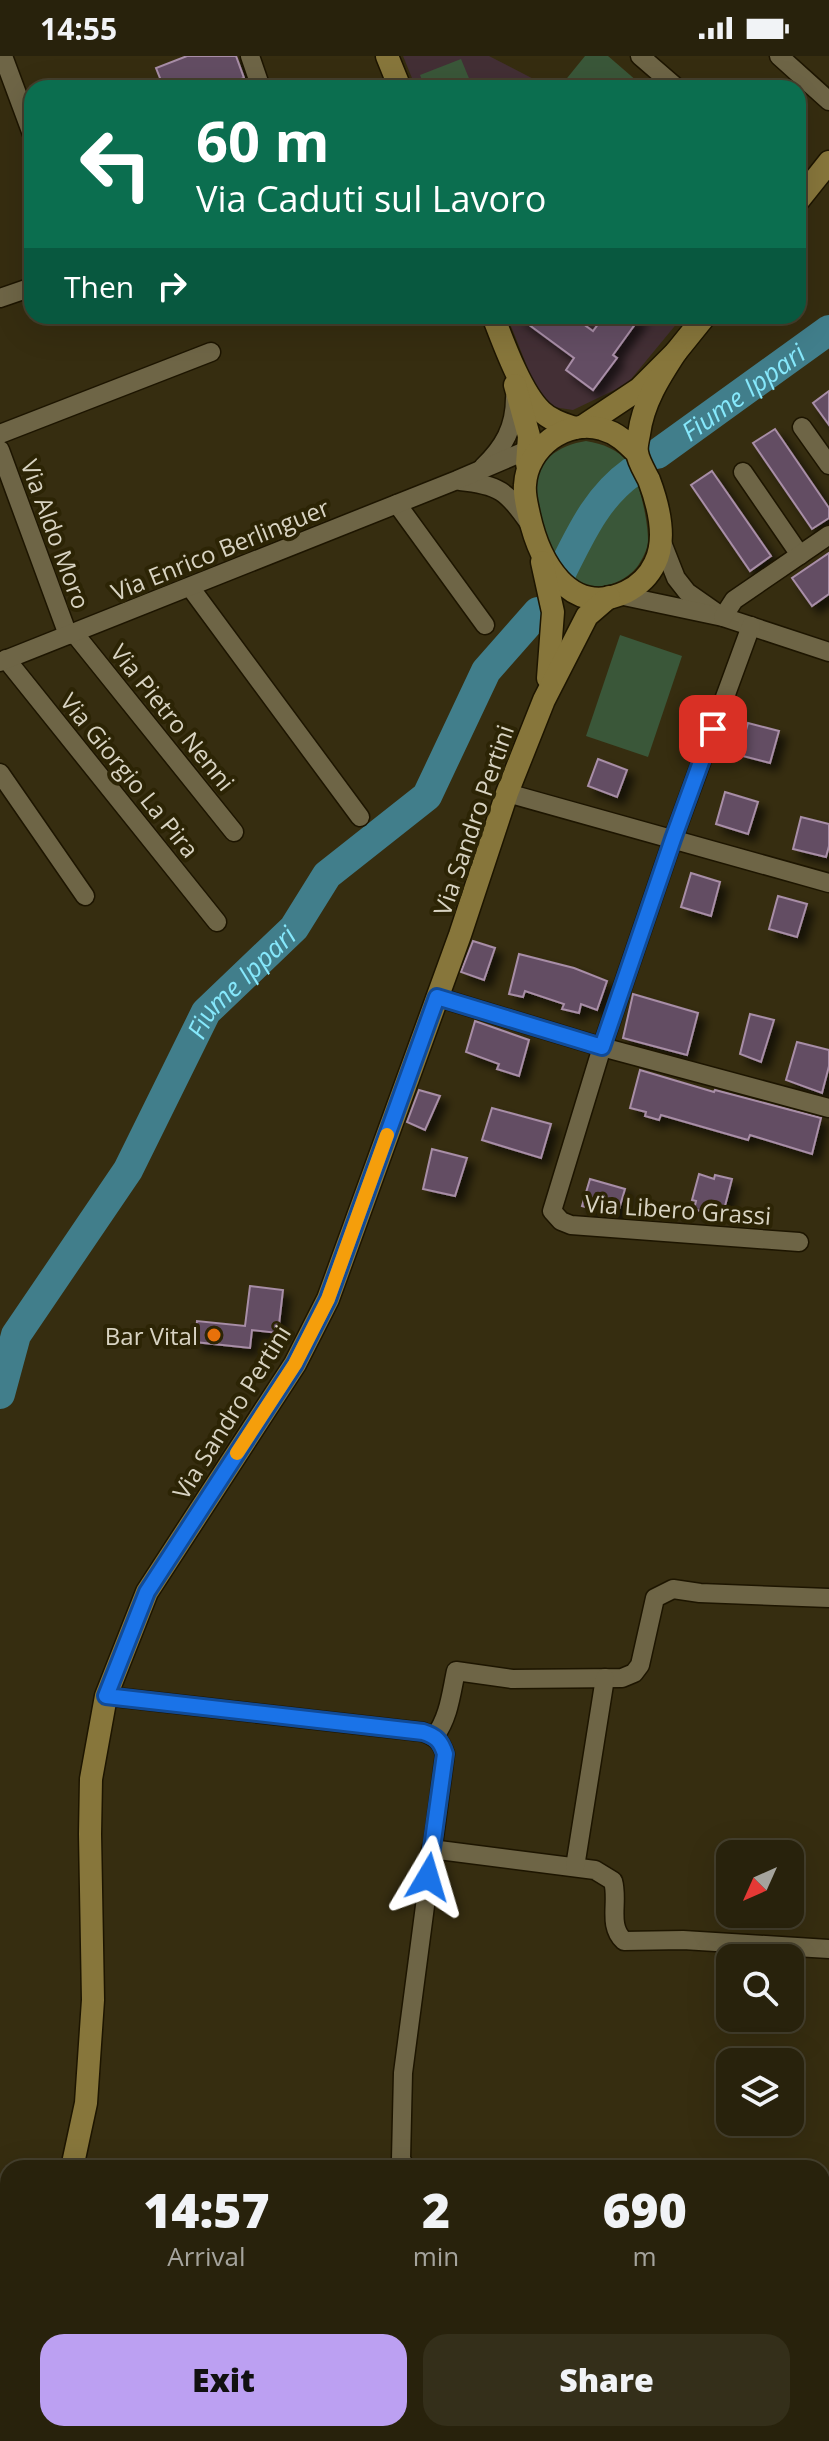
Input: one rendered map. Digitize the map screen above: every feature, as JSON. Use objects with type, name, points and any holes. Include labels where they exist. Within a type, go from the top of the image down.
[{"type":"main road","points":[[387,56],[397,80]]},
{"type":"main road","points":[[806,190],[829,162]]},
{"type":"main road","points":[[496,324],[530,398],[542,412],[556,421],[578,428],[602,429],[621,437],[637,453],[650,484],[661,540],[656,563],[648,575],[634,588],[614,596],[587,616],[544,700]]},
{"type":"main road","points":[[637,453],[640,425],[655,384],[699,324]]},
{"type":"main road","points":[[506,349],[527,426],[537,446]]},
{"type":"main road","points":[[544,700],[553,612],[525,497],[530,462],[537,446],[556,434],[578,428],[639,389],[676,352]]},
{"type":"main road","points":[[535,536],[549,567],[567,588],[581,595],[614,596]]},
{"type":"main road","name":"Via Sandro Pertini","points":[[74,2160],[86,2103],[93,2000],[91,1779],[106,1696],[147,1592],[295,1364],[328,1299],[460,935],[507,793],[544,700]]},
{"type":"street","points":[[3,56],[24,112]]},
{"type":"street","points":[[250,56],[259,80]]},
{"type":"street","points":[[640,56],[668,80]]},
{"type":"street","points":[[779,56],[806,80]]},
{"type":"street","points":[[806,80],[829,101]]},
{"type":"street","points":[[0,298],[24,290]]},
{"type":"street","points":[[0,434],[211,352]]},
{"type":"street","points":[[478,471],[504,443],[513,424],[515,388]]},
{"type":"street","points":[[802,427],[829,465]]},
{"type":"street","name":"Via Enrico Berlinguer","points":[[3,660],[537,446]]},
{"type":"street","name":"Via Aldo Moro","points":[[0,450],[71,634]]},
{"type":"street","points":[[743,472],[800,555]]},
{"type":"street","points":[[457,480],[484,483],[514,500],[535,536]]},
{"type":"street","points":[[397,504],[485,625]]},
{"type":"street","points":[[723,617],[734,600],[829,535]]},
{"type":"street","points":[[661,540],[676,578],[687,592],[723,617]]},
{"type":"street","points":[[190,587],[360,817]]},
{"type":"street","points":[[614,596],[723,617],[827,649]]},
{"type":"street","name":"Via Libero Grassi","points":[[751,626],[673,839],[602,1047],[552,1211],[561,1221],[571,1225],[799,1242]]},
{"type":"street","name":"Via Pietro Nenni","points":[[71,634],[234,832]]},
{"type":"street","name":"Via Giorgio La Pira","points":[[3,660],[217,922]]},
{"type":"street","points":[[0,773],[85,896]]},
{"type":"street","points":[[507,793],[829,883]]},
{"type":"street","points":[[437,997],[602,1047],[829,1108]]},
{"type":"street","points":[[435,1736],[443,1726],[448,1711],[456,1671],[512,1679],[622,1678],[634,1673],[640,1665],[655,1598],[664,1592],[673,1589],[700,1593],[829,1598]]},
{"type":"street","points":[[575,1867],[605,1678]]},
{"type":"street","points":[[106,1696],[423,1732],[435,1736],[442,1745],[445,1754],[403,2073],[402,2160]]},
{"type":"street","points":[[431,1849],[595,1870],[613,1881],[616,1889],[615,1927],[624,1941],[683,1940],[829,1949]]},
{"type":"shaded area","points":[[403,56],[489,56],[536,80],[413,80]]},
{"type":"shaded area","points":[[510,324],[676,324],[627,384],[573,410],[553,407],[538,394]]},
{"type":"green space","points":[[585,56],[608,56],[636,80],[566,80]]},
{"type":"green space","points":[[461,59],[470,80],[422,80],[420,75]]},
{"type":"green space","points":[[586,441],[610,448],[628,463],[639,489],[648,532],[643,558],[630,574],[613,584],[593,587],[574,581],[561,570],[549,546],[534,495],[535,480],[550,456],[567,446]]},
{"type":"green space","points":[[620,635],[682,656],[648,757],[586,736]]},
{"type":"building","points":[[187,56],[236,56],[244,78],[161,80],[156,68]]},
{"type":"building","points":[[528,324],[583,324],[593,331],[598,324],[635,324],[613,355],[617,358],[593,390],[566,370],[574,358]]},
{"type":"building","points":[[829,391],[829,425],[813,403]]},
{"type":"building","points":[[775,429],[829,508],[829,518],[812,529],[753,443]]},
{"type":"building","points":[[712,471],[771,556],[750,571],[691,485]]},
{"type":"building","points":[[829,553],[829,594],[812,606],[792,578]]},
{"type":"building","points":[[748,723],[779,731],[770,763],[739,755]]},
{"type":"building","points":[[598,759],[627,770],[617,797],[588,786]]},
{"type":"building","points":[[725,792],[758,802],[748,834],[716,824]]},
{"type":"building","points":[[801,817],[829,824],[826,857],[793,849]]},
{"type":"building","points":[[691,873],[720,882],[711,916],[681,907]]},
{"type":"building","points":[[778,896],[807,904],[797,937],[769,929]]},
{"type":"building","points":[[473,941],[495,948],[484,980],[461,972]]},
{"type":"building","points":[[519,954],[574,968],[607,981],[597,1010],[581,1004],[579,1013],[562,1009],[564,1004],[525,991],[523,997],[509,994]]},
{"type":"building","points":[[633,994],[698,1013],[687,1055],[623,1038]]},
{"type":"building","points":[[750,1014],[774,1020],[761,1062],[740,1054]]},
{"type":"building","points":[[475,1021],[529,1040],[519,1076],[497,1069],[499,1064],[466,1052]]},
{"type":"building","points":[[797,1042],[829,1050],[829,1066],[822,1093],[786,1080]]},
{"type":"building","points":[[640,1070],[821,1118],[812,1154],[750,1135],[748,1140],[661,1115],[659,1120],[645,1116],[646,1112],[630,1108]]},
{"type":"building","points":[[419,1090],[440,1096],[425,1130],[407,1122]]},
{"type":"building","points":[[492,1108],[551,1124],[541,1158],[482,1140]]},
{"type":"building","points":[[432,1149],[467,1158],[455,1196],[423,1189]]},
{"type":"building","points":[[699,1174],[714,1179],[715,1175],[732,1179],[721,1211],[708,1208],[706,1213],[694,1209],[696,1201],[692,1200]]},
{"type":"building","points":[[590,1179],[625,1189],[617,1216],[582,1206]]},
{"type":"building","points":[[250,1286],[283,1290],[278,1333],[252,1330],[250,1348],[195,1342],[197,1321],[245,1326]]},
{"type":"waterway","name":"Fiume Ippari","points":[[657,454],[829,330]]},
{"type":"waterway","name":"Fiume Ippari","points":[[562,571],[599,504],[632,472]]},
{"type":"waterway","name":"Fiume Ippari","points":[[0,1394],[16,1335],[128,1170],[206,1012],[294,928],[327,875],[427,796],[486,671],[538,612]]},
{"type":"slow traffic","points":[[237,1453],[295,1364],[328,1299],[387,1135]]},
{"type":"place","name":"Bar Vital","points":[[214,1335]]},
{"type":"route","points":[[428,1877],[445,1754],[435,1736],[423,1732],[106,1696],[147,1592],[295,1364],[328,1299],[437,997],[602,1047],[713,729]]}]
